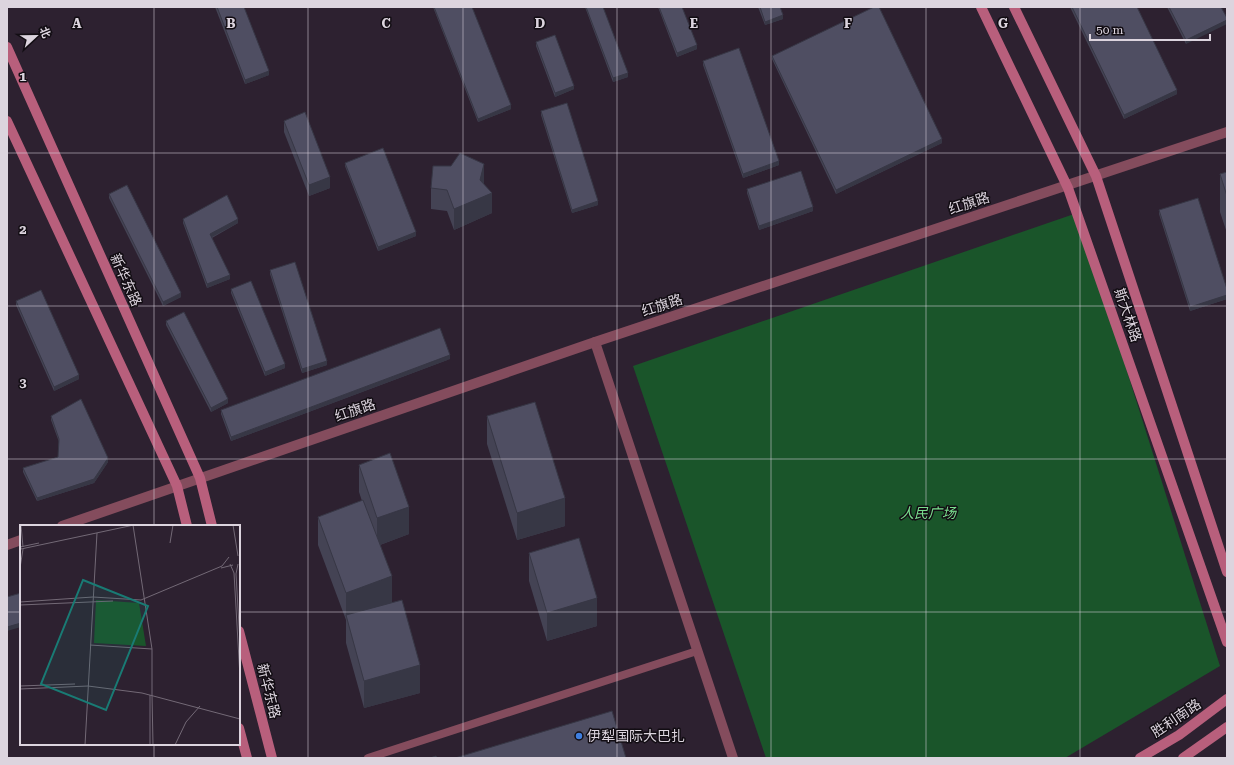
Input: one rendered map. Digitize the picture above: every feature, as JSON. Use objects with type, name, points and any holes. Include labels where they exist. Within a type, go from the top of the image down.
[{"type":"main road","name":"斯大林路","points":[[981,7],[1067,186],[1227,642]]},
{"type":"main road","name":"斯大林路","points":[[1014,7],[1096,176],[1227,572]]},
{"type":"main road","name":"新华东路","points":[[7,47],[200,478],[212,525]]},
{"type":"main road","points":[[7,121],[177,486],[187,525]]},
{"type":"main road","name":"新华东路","points":[[240,635],[272,758]]},
{"type":"main road","name":"胜利南路","points":[[1140,758],[1179,735],[1227,699]]},
{"type":"main road","points":[[1183,758],[1227,727]]},
{"type":"main road","points":[[240,732],[247,758]]},
{"type":"street","name":"红旗路","points":[[65,525],[595,342],[1227,132]]},
{"type":"street","points":[[595,342],[733,758]]},
{"type":"street","points":[[7,545],[20,540]]},
{"type":"lane","points":[[368,758],[697,651]]},
{"type":"green space","name":"人民广场","points":[[1077,213],[1220,666],[1065,758],[766,758],[633,366]]},
{"type":"building","points":[[217,7],[244,7],[269,71],[245,80]]},
{"type":"building","points":[[434,7],[472,7],[511,105],[478,119]]},
{"type":"building","points":[[586,7],[603,7],[628,73],[613,78]]},
{"type":"building","points":[[659,7],[682,7],[697,45],[677,53]]},
{"type":"building","points":[[760,7],[780,7],[783,15],[765,22]]},
{"type":"building","points":[[874,7],[879,7],[942,139],[836,190],[772,56]]},
{"type":"building","points":[[1072,7],[1137,7],[1177,90],[1124,115]]},
{"type":"building","points":[[1169,7],[1221,7],[1227,20],[1186,40]]},
{"type":"building","points":[[555,35],[574,86],[555,93],[536,42]]},
{"type":"building","points":[[739,48],[779,161],[743,174],[703,61]]},
{"type":"building","points":[[567,103],[598,201],[572,210],[541,111]]},
{"type":"building","points":[[305,112],[330,177],[309,185],[284,121]]},
{"type":"building","points":[[383,148],[416,232],[378,247],[345,163]]},
{"type":"building","points":[[460,153],[484,164],[480,180],[492,193],[454,209],[447,190],[431,188],[433,166],[451,166]]},
{"type":"building","points":[[801,171],[813,207],[759,226],[747,189]]},
{"type":"building","points":[[1227,172],[1227,196],[1220,174]]},
{"type":"building","points":[[127,185],[181,293],[163,302],[109,194]]},
{"type":"building","points":[[227,195],[238,219],[210,234],[230,275],[207,284],[183,219]]},
{"type":"building","points":[[1198,198],[1227,289],[1227,295],[1190,307],[1159,210]]},
{"type":"building","points":[[295,262],[327,361],[302,369],[270,270]]},
{"type":"building","points":[[251,281],[285,364],[265,372],[231,289]]},
{"type":"building","points":[[41,290],[79,375],[54,387],[16,301]]},
{"type":"building","points":[[184,312],[228,399],[211,408],[166,321]]},
{"type":"building","points":[[440,328],[450,355],[231,437],[221,410]]},
{"type":"building","points":[[81,399],[108,458],[94,479],[37,498],[23,468],[58,457],[59,439],[51,416]]},
{"type":"building","points":[[535,402],[565,498],[517,513],[487,416]]},
{"type":"building","points":[[390,453],[409,507],[377,518],[359,465]]},
{"type":"building","points":[[363,500],[392,576],[346,593],[318,517]]},
{"type":"building","points":[[579,538],[597,598],[547,613],[529,553]]},
{"type":"building","points":[[20,593],[20,623],[7,627],[7,597]]},
{"type":"building","points":[[402,600],[420,665],[364,681],[346,615]]},
{"type":"building","name":"伊犁国际大巴扎","points":[[612,711],[626,758],[455,758]]},
{"type":"place","name":"伊犁国际大巴扎","points":[[579,736]]}]
